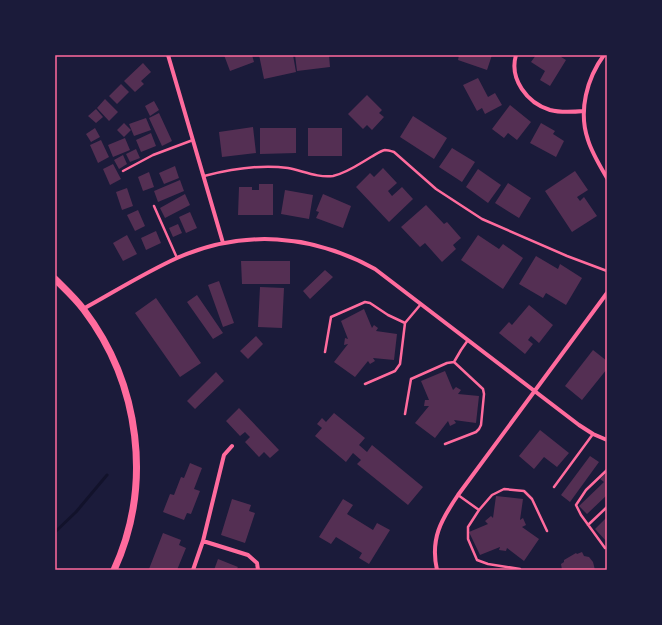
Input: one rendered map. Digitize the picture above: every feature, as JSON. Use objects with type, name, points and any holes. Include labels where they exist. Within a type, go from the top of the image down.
[{"type":"street","points":[[168,55],[223,243]]},
{"type":"street","points":[[516,55],[514,70],[516,80],[524,92],[533,101],[542,107],[551,110],[584,111]]},
{"type":"street","points":[[604,55],[593,72],[589,82],[584,111],[587,138],[607,178]]},
{"type":"street","points":[[83,309],[177,258],[199,249],[248,239],[276,239],[304,242],[350,256],[375,269],[579,425],[593,434],[607,440]]},
{"type":"street","points":[[55,279],[83,309],[106,345],[118,370],[134,426],[136,450],[135,497],[128,531],[114,570]]},
{"type":"street","points":[[438,570],[434,548],[443,518],[458,495],[607,293]]},
{"type":"street","points":[[193,570],[224,455],[232,446]]},
{"type":"street","points":[[202,541],[248,554],[257,563],[258,570]]},
{"type":"lane","points":[[123,171],[153,155],[193,140]]},
{"type":"lane","points":[[203,176],[241,168],[269,167],[288,168],[318,176],[332,176],[345,172],[381,152],[389,150],[394,152],[436,189],[482,218],[566,256],[607,271]]},
{"type":"lane","points":[[154,206],[177,258]]},
{"type":"lane","points":[[325,352],[331,318],[365,302],[370,303],[388,315],[405,323]]},
{"type":"lane","points":[[365,384],[395,371],[400,364],[405,323],[421,303]]},
{"type":"lane","points":[[454,362],[468,340]]},
{"type":"lane","points":[[405,414],[411,379],[447,363],[454,362]]},
{"type":"lane","points":[[445,444],[476,432],[481,425],[484,394],[483,389],[454,362]]},
{"type":"lane","points":[[554,487],[593,434]]},
{"type":"lane","points":[[607,470],[586,490],[576,505],[588,525],[605,548],[607,548]]},
{"type":"lane","points":[[520,568],[488,564],[477,560],[468,539],[468,527],[478,510],[492,495],[504,489],[524,491],[532,499],[547,531]]},
{"type":"lane","points":[[458,495],[478,510]]},
{"type":"lane","points":[[588,525],[607,507]]},
{"type":"building","points":[[224,55],[252,55],[254,62],[230,71]]},
{"type":"building","points":[[259,55],[293,55],[296,72],[264,79]]},
{"type":"building","points":[[295,55],[329,55],[330,67],[297,71]]},
{"type":"building","points":[[459,55],[492,55],[487,70],[458,60]]},
{"type":"building","points":[[536,55],[558,55],[566,60],[550,86],[540,80],[545,71],[531,62]]},
{"type":"building","points":[[143,63],[151,72],[141,81],[144,84],[135,92],[124,81]]},
{"type":"building","points":[[478,78],[488,97],[495,93],[502,105],[485,114],[482,108],[477,111],[463,85]]},
{"type":"building","points":[[121,84],[129,92],[117,104],[109,96]]},
{"type":"building","points":[[367,95],[382,110],[379,113],[384,117],[372,130],[367,125],[363,129],[348,114]]},
{"type":"building","points":[[105,99],[118,112],[109,121],[97,108]]},
{"type":"building","points":[[154,101],[159,110],[150,116],[145,106]]},
{"type":"building","points":[[510,105],[531,122],[517,140],[508,133],[504,138],[492,129]]},
{"type":"building","points":[[96,109],[103,117],[96,123],[88,116]]},
{"type":"building","points":[[159,113],[172,141],[162,146],[149,118]]},
{"type":"building","points":[[413,116],[447,138],[434,159],[400,137]]},
{"type":"building","points":[[146,118],[151,130],[134,136],[129,124]]},
{"type":"building","points":[[124,123],[131,130],[124,137],[117,130]]},
{"type":"building","points":[[541,123],[555,131],[553,134],[564,141],[556,157],[530,143]]},
{"type":"building","points":[[253,127],[256,153],[222,157],[219,132]]},
{"type":"building","points":[[95,128],[100,137],[91,142],[86,134]]},
{"type":"building","points":[[260,128],[296,128],[296,153],[260,154]]},
{"type":"building","points":[[308,128],[342,128],[342,156],[308,156]]},
{"type":"building","points":[[151,133],[156,146],[141,152],[136,140]]},
{"type":"building","points":[[125,138],[130,150],[113,157],[108,145]]},
{"type":"building","points":[[101,140],[109,157],[98,163],[90,145]]},
{"type":"building","points":[[452,148],[475,162],[462,182],[439,167]]},
{"type":"building","points":[[136,149],[140,158],[130,162],[126,154]]},
{"type":"building","points":[[123,155],[127,164],[119,169],[114,160]]},
{"type":"building","points":[[113,164],[121,179],[110,185],[103,169]]},
{"type":"building","points":[[175,166],[179,178],[164,184],[159,173]]},
{"type":"building","points":[[383,168],[397,183],[388,191],[392,196],[402,187],[413,199],[389,222],[356,187],[370,173],[374,177]]},
{"type":"building","points":[[478,169],[501,185],[488,203],[466,187]]},
{"type":"building","points":[[575,171],[588,190],[577,197],[580,201],[584,197],[597,216],[572,232],[545,191]]},
{"type":"building","points":[[149,172],[154,187],[143,191],[138,177]]},
{"type":"building","points":[[180,180],[184,191],[158,202],[154,191]]},
{"type":"building","points":[[508,183],[531,198],[519,218],[495,203]]},
{"type":"building","points":[[259,184],[273,184],[273,215],[238,215],[239,187],[252,187],[252,190],[259,190]]},
{"type":"building","points":[[127,188],[133,206],[122,210],[116,192]]},
{"type":"building","points":[[285,190],[313,195],[309,219],[281,214]]},
{"type":"building","points":[[185,194],[190,205],[165,218],[160,208]]},
{"type":"building","points":[[323,194],[351,206],[343,228],[316,218],[319,212],[316,211]]},
{"type":"building","points":[[426,205],[444,224],[447,222],[461,238],[453,245],[456,249],[442,262],[425,243],[420,247],[401,227]]},
{"type":"building","points":[[138,210],[145,226],[135,231],[127,215]]},
{"type":"building","points":[[190,212],[197,228],[186,233],[179,217]]},
{"type":"building","points":[[178,224],[182,233],[173,237],[169,228]]},
{"type":"building","points":[[156,231],[161,243],[146,250],[141,238]]},
{"type":"building","points":[[127,235],[137,254],[123,261],[113,243]]},
{"type":"building","points":[[478,235],[499,249],[503,244],[523,258],[503,289],[461,260]]},
{"type":"building","points":[[536,256],[558,269],[560,264],[582,278],[566,305],[546,293],[543,298],[519,284]]},
{"type":"building","points":[[241,261],[290,261],[290,284],[242,284]]},
{"type":"building","points":[[325,270],[333,277],[310,299],[303,291]]},
{"type":"building","points":[[219,281],[234,323],[223,327],[208,285]]},
{"type":"building","points":[[260,287],[284,288],[282,328],[258,327]]},
{"type":"building","points":[[197,295],[223,333],[213,339],[187,302]]},
{"type":"building","points":[[156,298],[201,363],[180,377],[135,313]]},
{"type":"building","points":[[529,305],[553,325],[539,343],[531,336],[528,340],[533,344],[525,354],[499,333],[509,322],[512,325]]},
{"type":"building","points":[[364,309],[372,328],[374,325],[378,328],[376,331],[397,334],[394,360],[373,358],[375,361],[370,364],[368,361],[355,377],[334,362],[348,344],[344,345],[345,338],[348,339],[341,321]]},
{"type":"building","points":[[256,336],[263,344],[248,359],[240,351]]},
{"type":"building","points":[[593,350],[607,361],[607,369],[582,400],[565,386]]},
{"type":"building","points":[[445,371],[453,390],[456,387],[461,390],[458,394],[479,396],[476,423],[454,420],[456,423],[450,426],[448,421],[435,438],[415,423],[429,406],[424,406],[425,400],[429,400],[421,381]]},
{"type":"building","points":[[216,372],[224,381],[195,409],[187,401]]},
{"type":"building","points":[[239,408],[279,450],[270,458],[264,452],[259,457],[245,442],[250,437],[245,432],[240,436],[226,421]]},
{"type":"building","points":[[334,413],[365,438],[359,445],[367,452],[372,445],[423,487],[408,505],[357,464],[361,460],[353,453],[346,462],[315,436],[322,428],[317,424],[322,418],[326,422]]},
{"type":"building","points":[[540,430],[569,453],[557,467],[544,457],[534,469],[519,456]]},
{"type":"building","points":[[590,456],[599,462],[570,502],[561,495]]},
{"type":"building","points":[[190,463],[202,468],[194,489],[200,491],[191,514],[187,513],[184,520],[163,512],[170,494],[174,495],[181,477],[184,478]]},
{"type":"building","points":[[607,472],[607,495],[587,514],[579,506],[604,482],[600,479]]},
{"type":"building","points":[[496,496],[523,499],[520,520],[523,518],[526,525],[522,527],[539,539],[524,561],[507,548],[506,551],[499,550],[500,547],[480,555],[469,532],[488,524],[485,521],[491,516],[493,518]]},
{"type":"building","points":[[232,499],[251,505],[249,511],[255,513],[245,543],[221,535]]},
{"type":"building","points":[[343,499],[353,505],[347,514],[373,530],[377,523],[390,530],[369,564],[359,558],[362,553],[336,537],[331,544],[319,537]]},
{"type":"building","points":[[607,517],[607,542],[595,529]]},
{"type":"building","points":[[163,533],[181,540],[179,545],[186,548],[177,570],[149,569]]},
{"type":"building","points":[[582,552],[584,556],[589,557],[593,562],[595,570],[562,570],[561,564],[564,560],[576,553]]},
{"type":"building","points":[[218,559],[238,567],[236,570],[214,570]]},
{"type":"waterway","points":[[55,532],[76,512],[107,475]]}]
